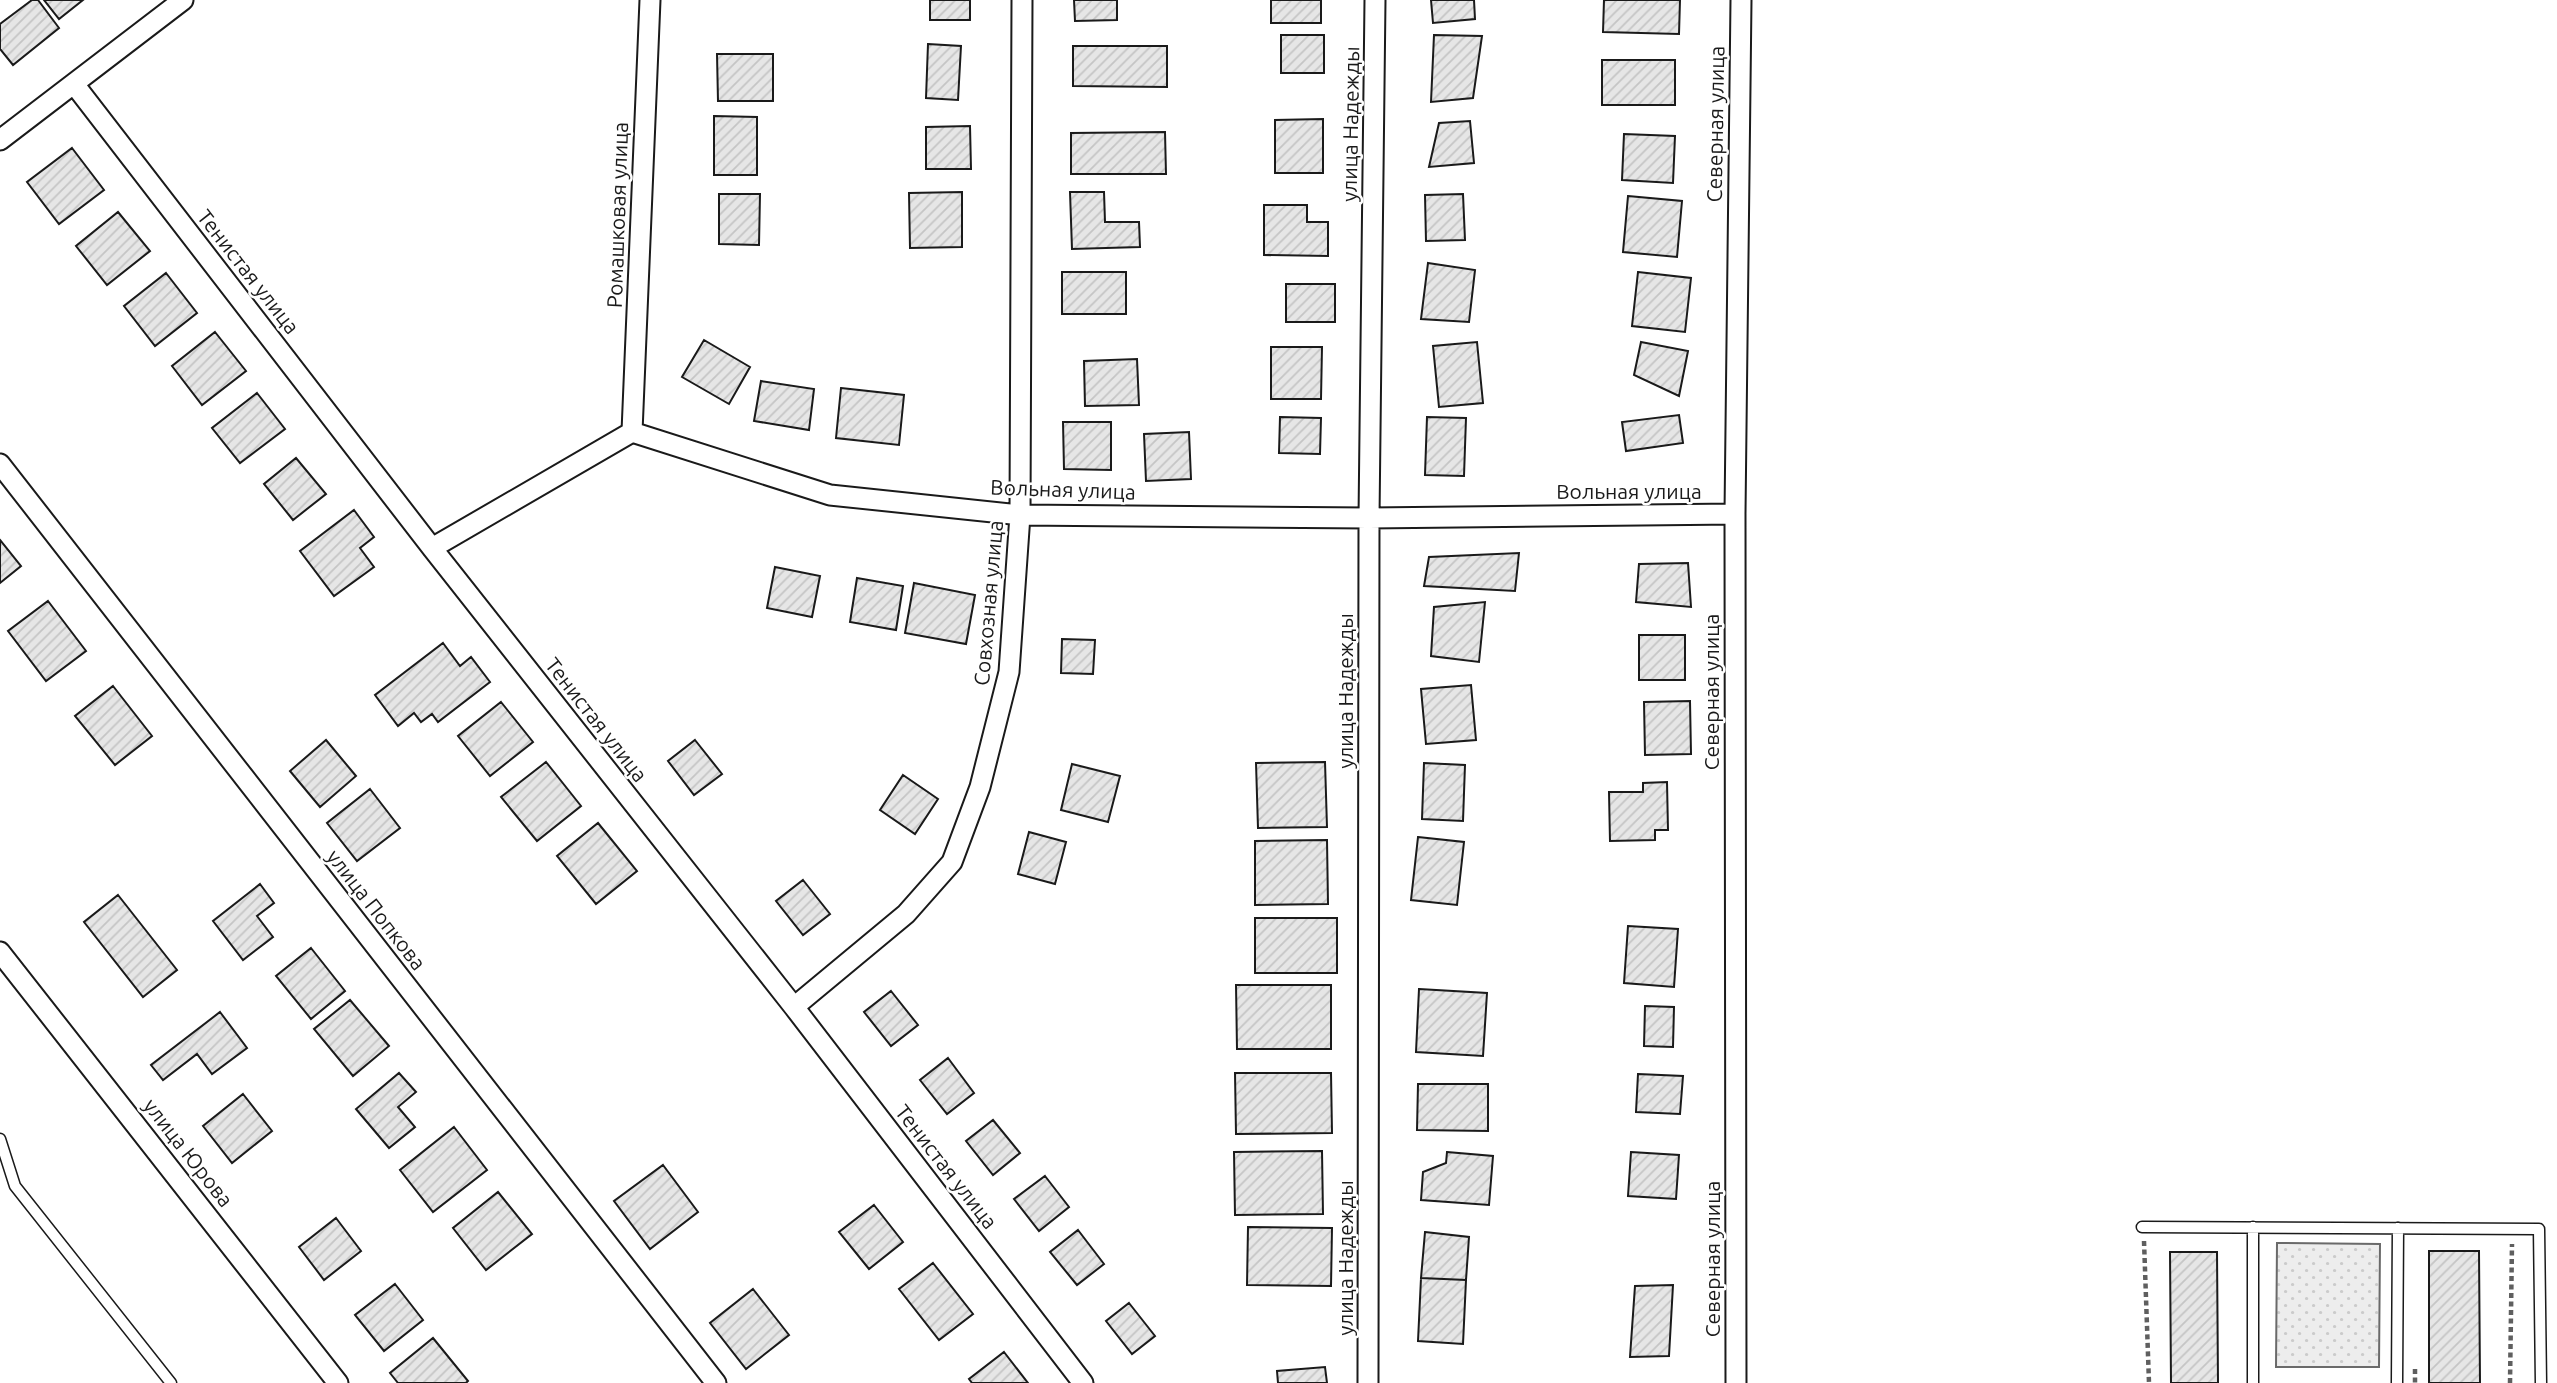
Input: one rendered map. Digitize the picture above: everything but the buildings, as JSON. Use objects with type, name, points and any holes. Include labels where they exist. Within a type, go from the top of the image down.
[{"type":"street","points":[[0,140],[183,0]]},
{"type":"street","name":"Ромашковая улица","points":[[632,432],[650,0]]},
{"type":"street","name":"Совхозная улица","points":[[794,1007],[906,914],[952,862],[980,787],[1009,672],[1020,515],[1022,0]]},
{"type":"street","name":"улица Надежды","points":[[1368,1383],[1369,518],[1375,0]]},
{"type":"street","name":"Северная улица","points":[[1736,1383],[1735,514],[1741,0]]},
{"type":"street","name":"Тенистая улица","points":[[74,84],[432,548],[794,1007],[1083,1383]]},
{"type":"street","points":[[432,548],[632,432]]},
{"type":"street","name":"Вольная улица","points":[[632,432],[830,495],[1020,515],[1369,518],[1735,514]]},
{"type":"street","name":"улица Попкова","points":[[0,464],[716,1383]]},
{"type":"street","name":"улица Юрова","points":[[0,952],[338,1383]]},
{"type":"lane","points":[[0,1139],[15,1186],[171,1383]]},
{"type":"lane","points":[[2142,1227],[2539,1229],[2541,1383]]},
{"type":"lane","points":[[2253,1227],[2253,1383]]},
{"type":"lane","points":[[2397,1383],[2398,1228]]},
{"type":"path","points":[[2149,1383],[2144,1240],[2157,1240]]},
{"type":"path","points":[[2510,1383],[2512,1240]]},
{"type":"path","points":[[2415,1357],[2415,1383]]},
{"type":"shaded area","points":[[2277,1243],[2380,1244],[2379,1367],[2276,1367]]}]
